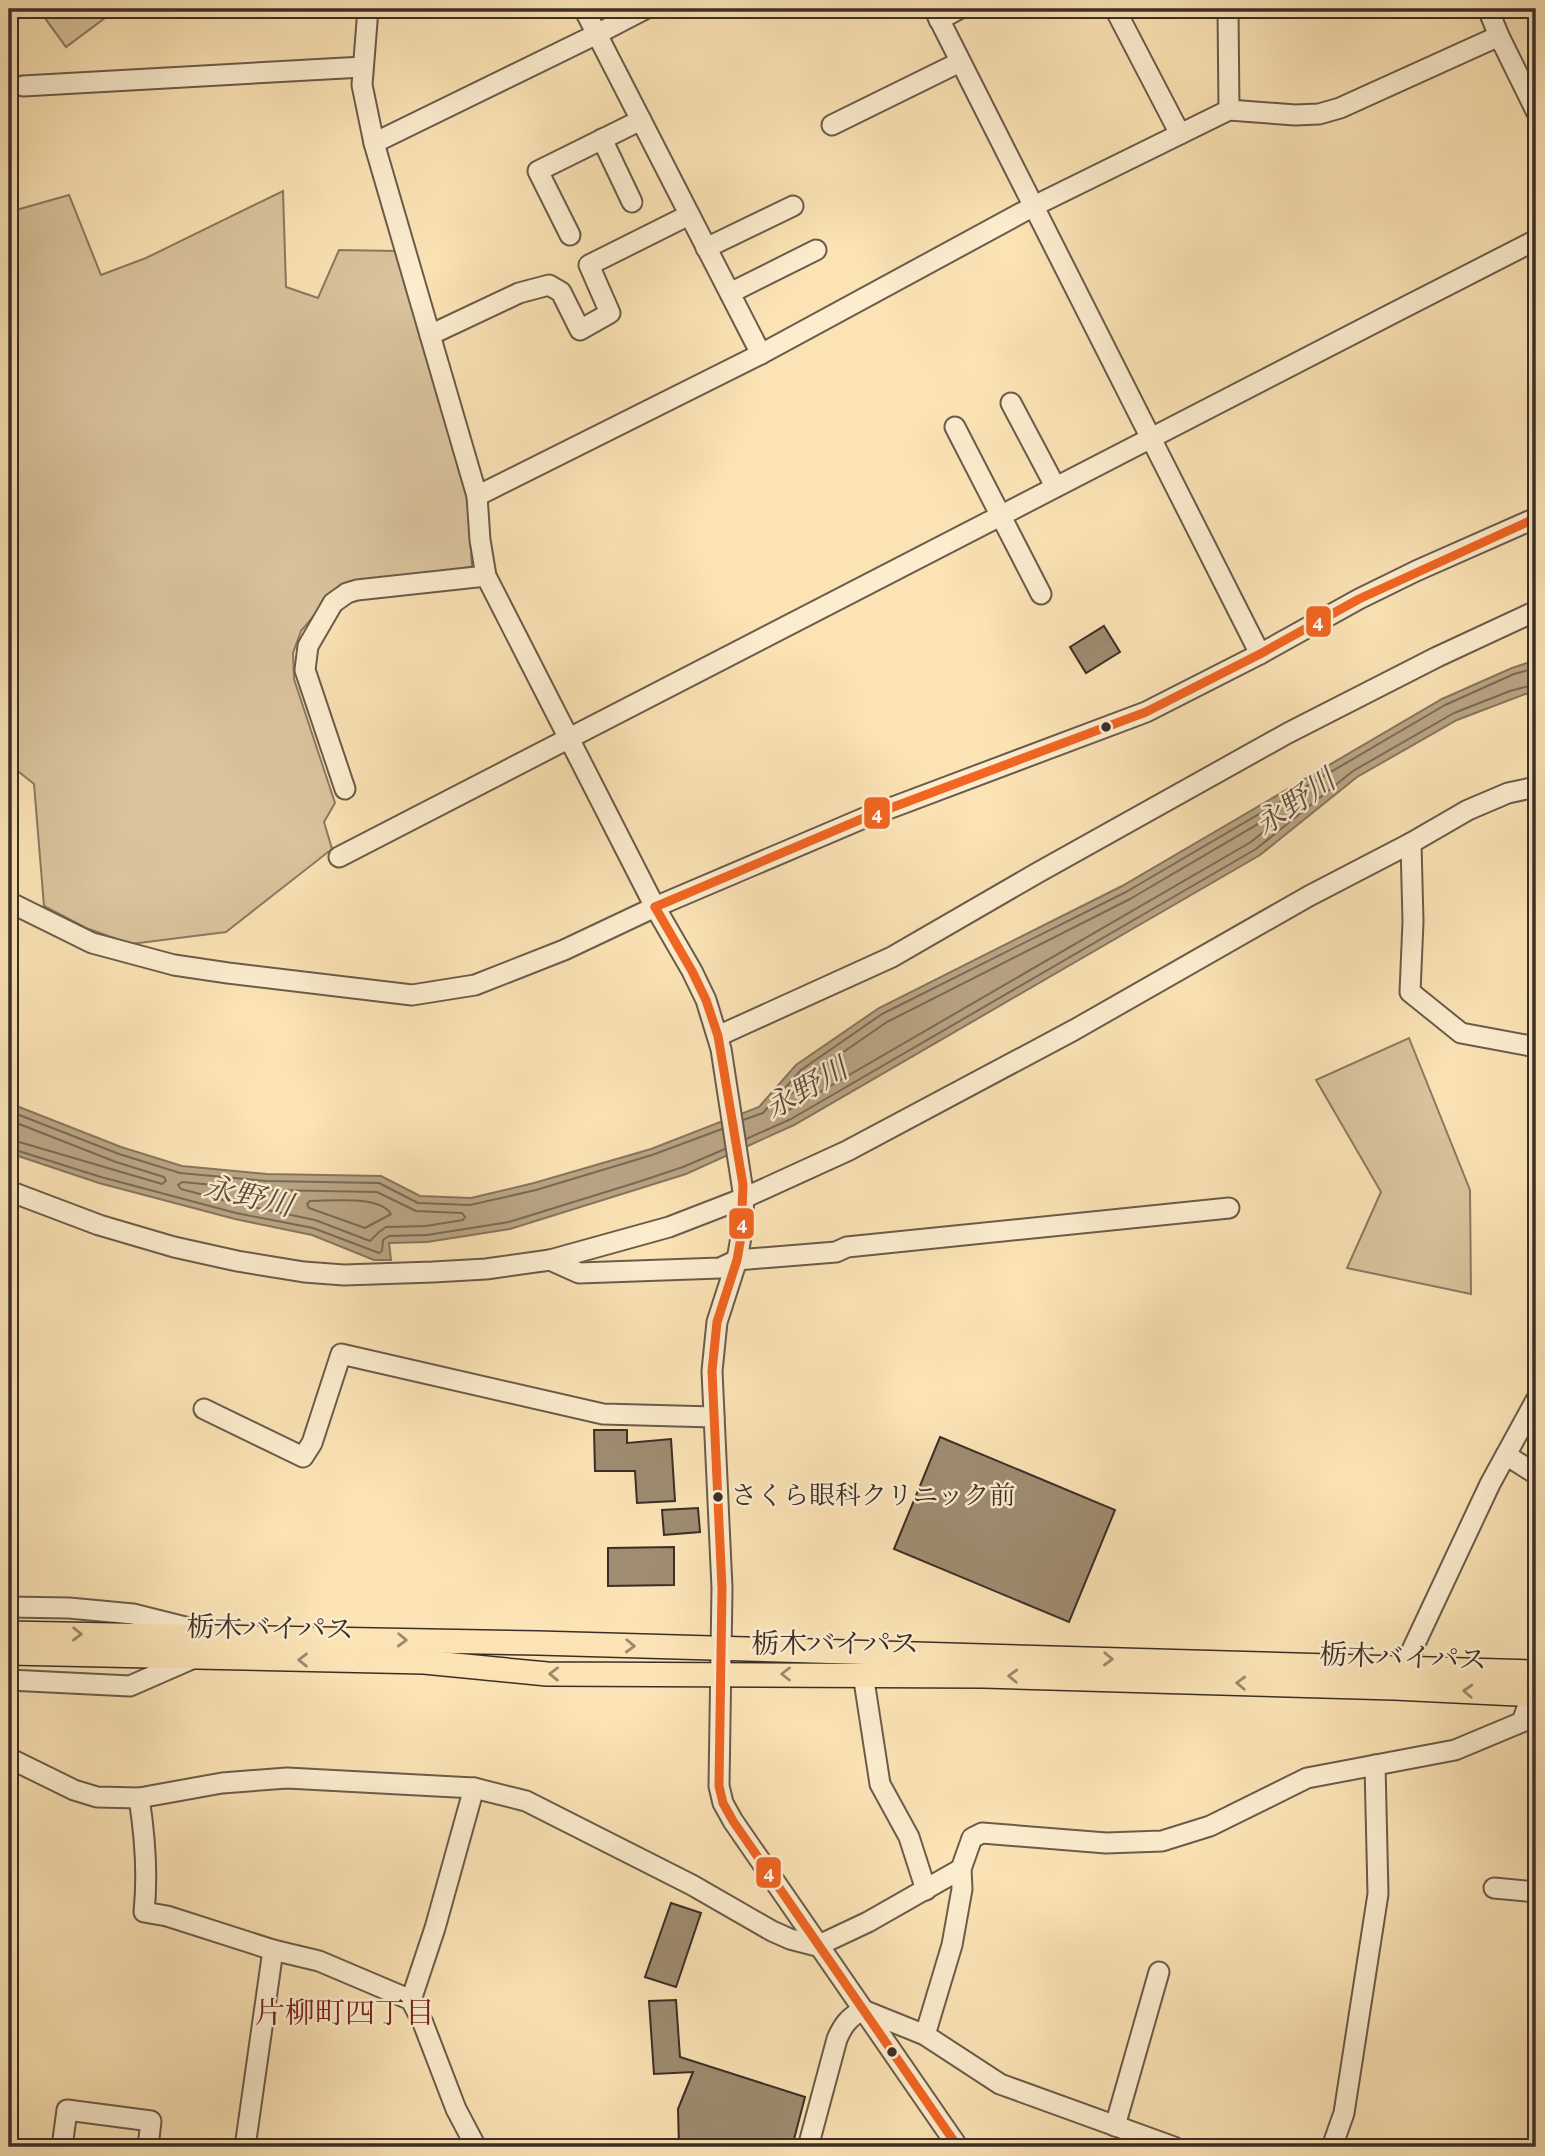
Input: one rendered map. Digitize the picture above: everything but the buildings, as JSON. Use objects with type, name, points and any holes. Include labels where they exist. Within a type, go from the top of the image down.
[{"type":"main road","name":"栃木バイパス","points":[[9,1633],[538,1643],[1404,1667],[1535,1687]]},
{"type":"main road","name":"栃木バイパス","points":[[9,1653],[424,1662],[547,1674],[863,1674],[1367,1687],[1535,1687]]},
{"type":"street","points":[[368,9],[362,85],[374,143],[477,496],[486,576],[655,907],[692,971],[706,1000],[719,1043],[743,1192],[741,1237],[737,1260],[724,1297],[714,1345],[712,1371],[722,1588],[717,1762],[723,1803],[952,2144]]},
{"type":"street","points":[[584,9],[761,354]]},
{"type":"street","points":[[374,143],[645,9]]},
{"type":"street","points":[[958,9],[936,14],[1261,654]]},
{"type":"street","points":[[1115,9],[1180,134]]},
{"type":"street","points":[[1228,9],[1229,110]]},
{"type":"street","points":[[1488,9],[1536,110]]},
{"type":"street","points":[[477,496],[761,354],[1034,206],[1229,110],[1269,114],[1320,114],[1340,108],[1499,36]]},
{"type":"street","points":[[832,124],[960,62]]},
{"type":"street","points":[[23,86],[363,68]]},
{"type":"street","points":[[570,235],[538,171],[641,120]]},
{"type":"street","points":[[602,139],[632,202]]},
{"type":"street","points":[[706,248],[793,206]]},
{"type":"street","points":[[430,335],[519,293],[549,285],[561,292],[580,330],[610,313],[589,265],[689,215]]},
{"type":"street","points":[[339,857],[569,741],[1055,486],[1536,240]]},
{"type":"street","points":[[730,293],[816,250]]},
{"type":"street","points":[[1011,403],[1055,486]]},
{"type":"street","points":[[955,427],[1041,594]]},
{"type":"street","points":[[9,902],[92,943],[174,965],[412,995],[475,985],[564,950],[655,907],[864,818],[1146,712],[1261,654],[1370,594],[1536,517]]},
{"type":"street","points":[[345,789],[305,670],[308,646],[333,603],[347,593],[357,590],[486,576]]},
{"type":"street","points":[[719,1043],[892,957],[1288,733],[1425,663],[1536,611]]},
{"type":"street","points":[[9,1191],[99,1225],[174,1247],[304,1272],[344,1275],[433,1272],[486,1269],[550,1260],[669,1227],[743,1192],[847,1151],[935,1106],[1468,810],[1508,793],[1536,787]]},
{"type":"street","points":[[1411,843],[1413,922],[1410,992],[1461,1033],[1536,1047]]},
{"type":"street","points":[[550,1260],[579,1273],[720,1268],[737,1260],[836,1252],[848,1247],[1228,1208]]},
{"type":"street","points":[[204,1409],[303,1457],[312,1443],[341,1354],[603,1414],[714,1417]]},
{"type":"street","points":[[1404,1667],[1506,1455],[1536,1400]]},
{"type":"street","points":[[1506,1455],[1536,1474]]},
{"type":"street","points":[[9,1607],[69,1608],[133,1614],[229,1638]]},
{"type":"street","points":[[9,1680],[130,1686],[195,1658]]},
{"type":"street","points":[[863,1674],[880,1784],[909,1837],[926,1889]]},
{"type":"street","points":[[925,2035],[952,1945],[962,1889],[961,1869],[972,1838],[982,1833],[1106,1843],[1162,1841],[1210,1826],[1307,1778],[1455,1750],[1522,1722],[1535,1687]]},
{"type":"street","points":[[9,1766],[9,1758],[74,1790],[97,1797],[139,1798],[222,1783],[287,1778],[474,1788],[526,1801],[692,1885],[772,1931],[817,1946],[868,1922],[961,1869]]},
{"type":"street","points":[[1332,2147],[1344,2113],[1378,1894],[1376,1765]]},
{"type":"street","points":[[411,2000],[435,1928],[474,1788]]},
{"type":"street","points":[[139,1798],[147,1889],[144,1912],[167,1916],[272,1950],[319,1961],[411,2000],[424,2023],[456,2109],[476,2147]]},
{"type":"street","points":[[1494,1888],[1536,1892]]},
{"type":"street","points":[[245,2147],[272,1950]]},
{"type":"street","points":[[1115,2126],[1158,1972]]},
{"type":"street","points":[[808,2147],[840,2032],[853,2015],[863,2010],[925,2035],[1000,2084],[1174,2147]]},
{"type":"street","points":[[62,2147],[67,2110],[151,2121],[148,2147]]},
{"type":"shaded area","points":[[44,9],[117,9],[66,47],[42,14]]},
{"type":"shaded area","points":[[283,191],[286,287],[318,298],[339,250],[397,251],[468,501],[472,567],[341,584],[301,631],[293,653],[294,679],[335,803],[324,822],[332,849],[226,932],[131,944],[86,928],[44,906],[34,784],[9,764],[9,212],[69,195],[101,275],[146,258]]},
{"type":"shaded area","points":[[1409,1038],[1470,1190],[1471,1294],[1347,1268],[1381,1192],[1316,1080]]},
{"type":"water","name":"永野川","points":[[1536,660],[1536,690],[1457,720],[1357,777],[1260,855],[794,1125],[686,1174],[510,1229],[427,1242],[389,1243],[391,1260],[374,1260],[312,1235],[235,1219],[99,1183],[9,1153],[9,1103],[121,1147],[182,1166],[267,1174],[381,1176],[420,1196],[471,1198],[651,1149],[759,1107],[796,1065],[879,1008],[1122,886],[1442,699]]},
{"type":"transit line","name":"4","points":[[655,907],[864,818],[1146,712],[1260,654],[1359,599],[1536,518]]},
{"type":"transit line","name":"4","points":[[655,907],[692,971],[706,1000],[718,1036],[743,1185],[741,1237],[737,1260],[717,1322],[712,1371],[722,1588],[719,1786],[723,1803],[958,2147]]},
{"type":"place","name":"さくら眼科クリニック前","points":[[718,1497]]},
{"type":"district","name":"片柳町四丁目","points":[[345,2015]]}]
